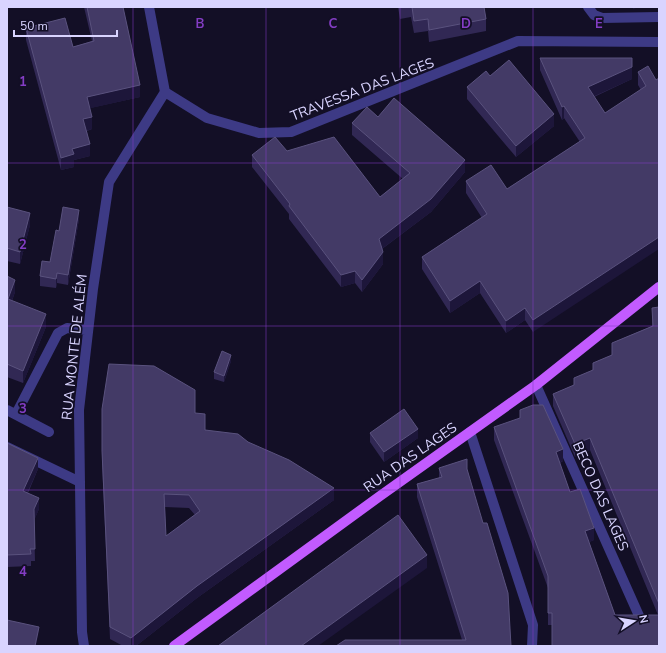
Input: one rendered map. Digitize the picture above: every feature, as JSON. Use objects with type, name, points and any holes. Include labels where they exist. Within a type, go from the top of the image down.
[{"type":"main road","name":"RUA DAS LAGES","points":[[174,646],[367,505],[536,385],[659,287]]},
{"type":"street","points":[[148,7],[165,92]]},
{"type":"street","points":[[588,7],[594,15],[602,18],[659,17]]},
{"type":"street","name":"TRAVESSA DAS LAGES","points":[[165,92],[207,118],[259,133],[290,132],[518,42],[659,42]]},
{"type":"street","name":"RUA MONTE DE ALÉM","points":[[84,646],[82,632],[79,410],[88,330],[109,182],[165,92]]},
{"type":"street","points":[[50,432],[11,412],[58,333],[67,328],[88,330]]},
{"type":"street","name":"BECO DAS LAGES","points":[[536,385],[640,618]]},
{"type":"street","points":[[470,432],[532,625],[532,646]]},
{"type":"street","points":[[7,447],[80,482]]},
{"type":"building","points":[[87,7],[123,7],[140,85],[87,97],[92,117],[83,119],[90,144],[72,149],[74,154],[61,158],[26,28],[65,18],[73,47],[94,41]]},
{"type":"building","points":[[412,7],[484,7],[486,19],[429,30],[428,19],[414,21]]},
{"type":"building","points":[[540,58],[632,58],[632,67],[588,87],[605,113],[646,86],[638,72],[648,66],[656,80],[659,78],[659,237],[533,320],[525,308],[506,321],[480,281],[450,301],[422,257],[487,214],[466,181],[491,165],[507,189],[585,138],[564,106],[562,107]]},
{"type":"building","points":[[509,60],[554,114],[516,146],[467,87],[486,71],[490,76]]},
{"type":"building","points":[[394,98],[465,160],[431,199],[379,239],[383,252],[362,280],[355,271],[341,275],[289,206],[290,204],[252,155],[275,137],[287,151],[334,137],[380,197],[410,173],[352,123],[367,107],[378,117]]},
{"type":"building","points":[[7,207],[30,213],[20,252],[7,248]]},
{"type":"building","points":[[63,207],[79,210],[68,275],[57,273],[56,279],[40,276],[42,261],[50,262],[56,230],[59,231]]},
{"type":"building","points":[[7,276],[15,280],[8,299],[46,314],[23,371],[7,364]]},
{"type":"building","points":[[659,307],[659,604],[590,438],[575,444],[553,394],[574,385],[574,378],[593,370],[593,363],[612,355],[612,343],[653,326],[652,308]]},
{"type":"building","points":[[222,351],[231,355],[224,376],[214,372]]},
{"type":"building","points":[[109,364],[154,366],[195,390],[195,413],[205,414],[205,430],[238,434],[248,442],[289,460],[334,488],[197,586],[131,638],[110,627],[102,451],[102,409]],"holes":[[[164,494],[189,495],[200,511],[166,536]]]},
{"type":"building","points":[[533,405],[543,405],[563,449],[556,452],[570,492],[580,489],[594,528],[585,531],[615,615],[659,615],[659,646],[552,646],[552,613],[548,613],[548,576],[494,427],[520,418],[520,410]]},
{"type":"building","points":[[404,409],[418,429],[384,452],[370,433]]},
{"type":"building","points":[[7,443],[38,458],[23,491],[39,498],[34,509],[35,549],[30,549],[31,554],[7,555]]},
{"type":"building","points":[[467,459],[467,469],[483,523],[487,523],[508,593],[511,646],[336,646],[345,640],[466,640],[417,484],[442,477],[439,468]]},
{"type":"building","points":[[398,515],[427,555],[301,646],[218,646]]},
{"type":"building","points":[[7,620],[39,627],[35,646],[7,646]]}]
